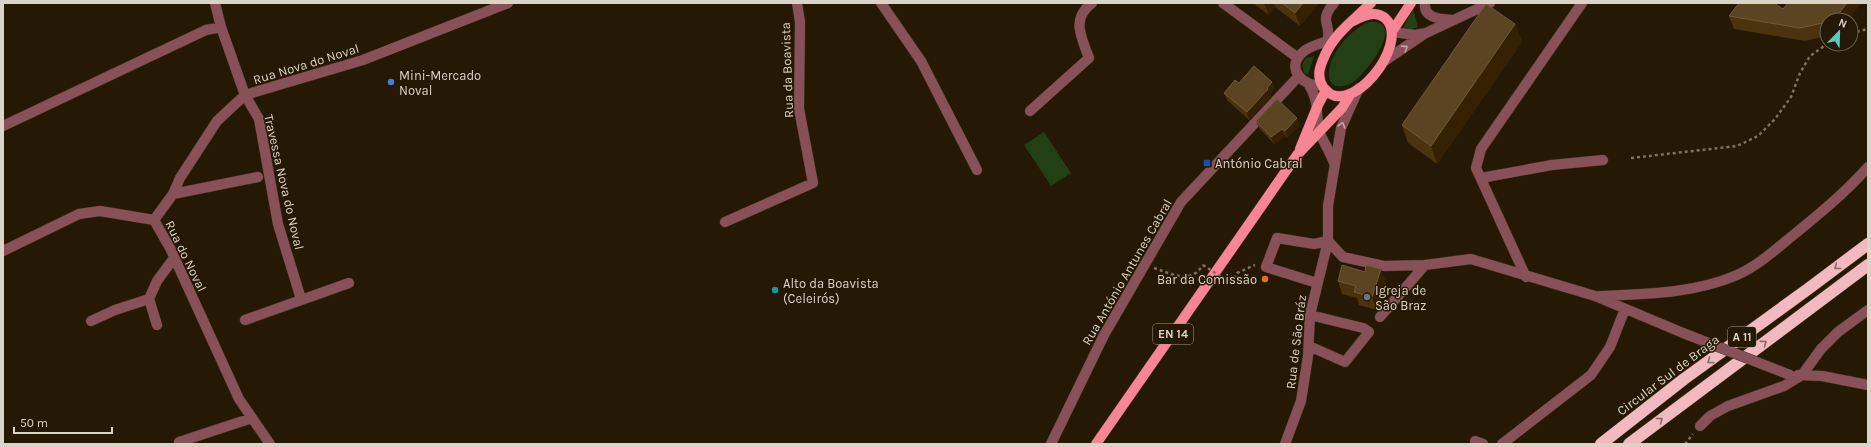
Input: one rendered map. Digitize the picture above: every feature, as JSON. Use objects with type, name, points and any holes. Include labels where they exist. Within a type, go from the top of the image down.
[{"type":"highway","name":"Circular Sul de Braga","points":[[1601,444],[1684,379],[1808,290],[1868,244]]},
{"type":"highway","name":"A 11","points":[[1629,444],[1868,265]]},
{"type":"main road","points":[[1350,95],[1338,97],[1324,88],[1319,80],[1320,68],[1331,40],[1371,3]]},
{"type":"main road","name":"EN 14","points":[[1096,444],[1297,155],[1320,133],[1342,108],[1350,95],[1359,88],[1383,62],[1392,43],[1393,31],[1411,3]]},
{"type":"main road","points":[[1353,21],[1373,13],[1380,14],[1389,22],[1393,31]]},
{"type":"main road","name":"EN 14","points":[[1297,155],[1324,88]]},
{"type":"street","name":"Rua Nova do Noval","points":[[215,3],[221,27],[245,95],[363,60],[508,3]]},
{"type":"street","name":"Rua da Boavista","points":[[725,222],[813,183],[799,109],[800,22],[797,3]]},
{"type":"street","points":[[881,3],[921,61],[977,170]]},
{"type":"street","points":[[1030,111],[1089,58],[1078,24],[1084,10],[1092,3]]},
{"type":"street","points":[[1223,3],[1298,58]]},
{"type":"street","points":[[1324,88],[1309,85],[1298,77],[1295,69],[1298,58],[1310,48],[1331,40],[1325,21],[1325,16],[1334,3]]},
{"type":"street","points":[[1425,3],[1428,14],[1435,18],[1455,20]]},
{"type":"street","points":[[1383,62],[1426,33],[1490,3]]},
{"type":"street","points":[[1526,276],[1476,168],[1481,149],[1582,3]]},
{"type":"street","points":[[3,126],[206,30],[221,27]]},
{"type":"street","points":[[1393,31],[1415,35],[1426,33]]},
{"type":"street","name":"Rua António Antunes Cabral","points":[[1051,444],[1104,335],[1181,202],[1298,77]]},
{"type":"street","points":[[1309,85],[1318,105],[1320,133],[1329,149],[1334,163]]},
{"type":"street","name":"Rua de São Bráz","points":[[1285,444],[1301,401],[1309,346],[1310,315],[1328,241],[1328,206],[1341,128],[1359,88]]},
{"type":"street","points":[[154,220],[173,194],[180,178],[217,121],[245,95]]},
{"type":"street","name":"Travessa Nova do Noval","points":[[245,95],[259,119],[278,224],[301,299]]},
{"type":"street","points":[[1481,178],[1552,165],[1604,160]]},
{"type":"street","points":[[1594,296],[1646,294],[1689,289],[1737,275],[1764,259],[1825,210],[1851,186],[1868,167]]},
{"type":"street","points":[[173,194],[258,178]]},
{"type":"street","name":"Rua do Noval","points":[[3,251],[79,214],[100,211],[154,220],[174,258],[239,399],[270,444]]},
{"type":"street","points":[[1317,283],[1266,267],[1277,238],[1314,244],[1328,241],[1343,257],[1384,266],[1425,265],[1471,259],[1594,296],[1683,333],[1790,374],[1802,376],[1822,376],[1868,385]]},
{"type":"street","points":[[157,325],[150,299],[157,281],[174,258]]},
{"type":"street","points":[[1377,321],[1425,265]]},
{"type":"street","points":[[244,320],[349,283]]},
{"type":"street","points":[[91,321],[115,310],[150,299]]},
{"type":"street","points":[[1502,444],[1515,436],[1591,374],[1610,347],[1625,309]]},
{"type":"street","points":[[1700,426],[1710,416],[1728,406],[1784,386],[1802,376],[1821,350],[1838,332],[1868,310]]},
{"type":"street","points":[[1309,346],[1345,362],[1369,332],[1363,328],[1310,315]]},
{"type":"street","points":[[179,442],[252,418]]},
{"type":"path","points":[[1631,158],[1737,146],[1758,136],[1775,119],[1791,97],[1800,73],[1810,56],[1819,50]]},
{"type":"path","points":[[1144,266],[1186,277],[1197,273],[1203,265],[1232,284],[1237,273],[1257,264]]},
{"type":"green space","points":[[1413,9],[1418,27],[1408,30],[1403,28]]},
{"type":"green space","points":[[1368,22],[1379,23],[1385,28],[1385,36],[1382,46],[1362,75],[1348,85],[1335,86],[1330,80],[1329,74],[1333,58],[1348,37]]},
{"type":"green space","points":[[1314,56],[1308,75],[1304,73],[1302,65],[1306,58]]},
{"type":"green space","points":[[1044,132],[1071,173],[1051,186],[1024,145]]},
{"type":"building","points":[[1282,3],[1303,3],[1295,13]]},
{"type":"building","points":[[1739,3],[1774,3],[1783,9],[1788,3],[1847,3],[1840,12],[1819,12],[1819,24],[1800,28],[1729,16]]},
{"type":"building","points":[[1486,4],[1515,24],[1431,146],[1402,125]]},
{"type":"building","points":[[1254,66],[1272,82],[1267,88],[1268,89],[1247,112],[1224,93],[1235,80],[1239,83]]},
{"type":"building","points":[[1277,99],[1297,118],[1285,131],[1282,129],[1271,137],[1256,121]]},
{"type":"building","points":[[1342,265],[1365,272],[1366,265],[1381,269],[1372,297],[1354,292],[1356,286],[1338,281]]},
{"type":"place","name":"Mini-Mercado Noval","points":[[391,82]]},
{"type":"place","name":"António Cabral","points":[[1207,163]]},
{"type":"place","name":"Bar da Comissão","points":[[1265,279]]},
{"type":"place","name":"Alto da Boavista (Celeirós)","points":[[775,290]]},
{"type":"place","name":"Igreja de São Braz","points":[[1367,297]]}]
